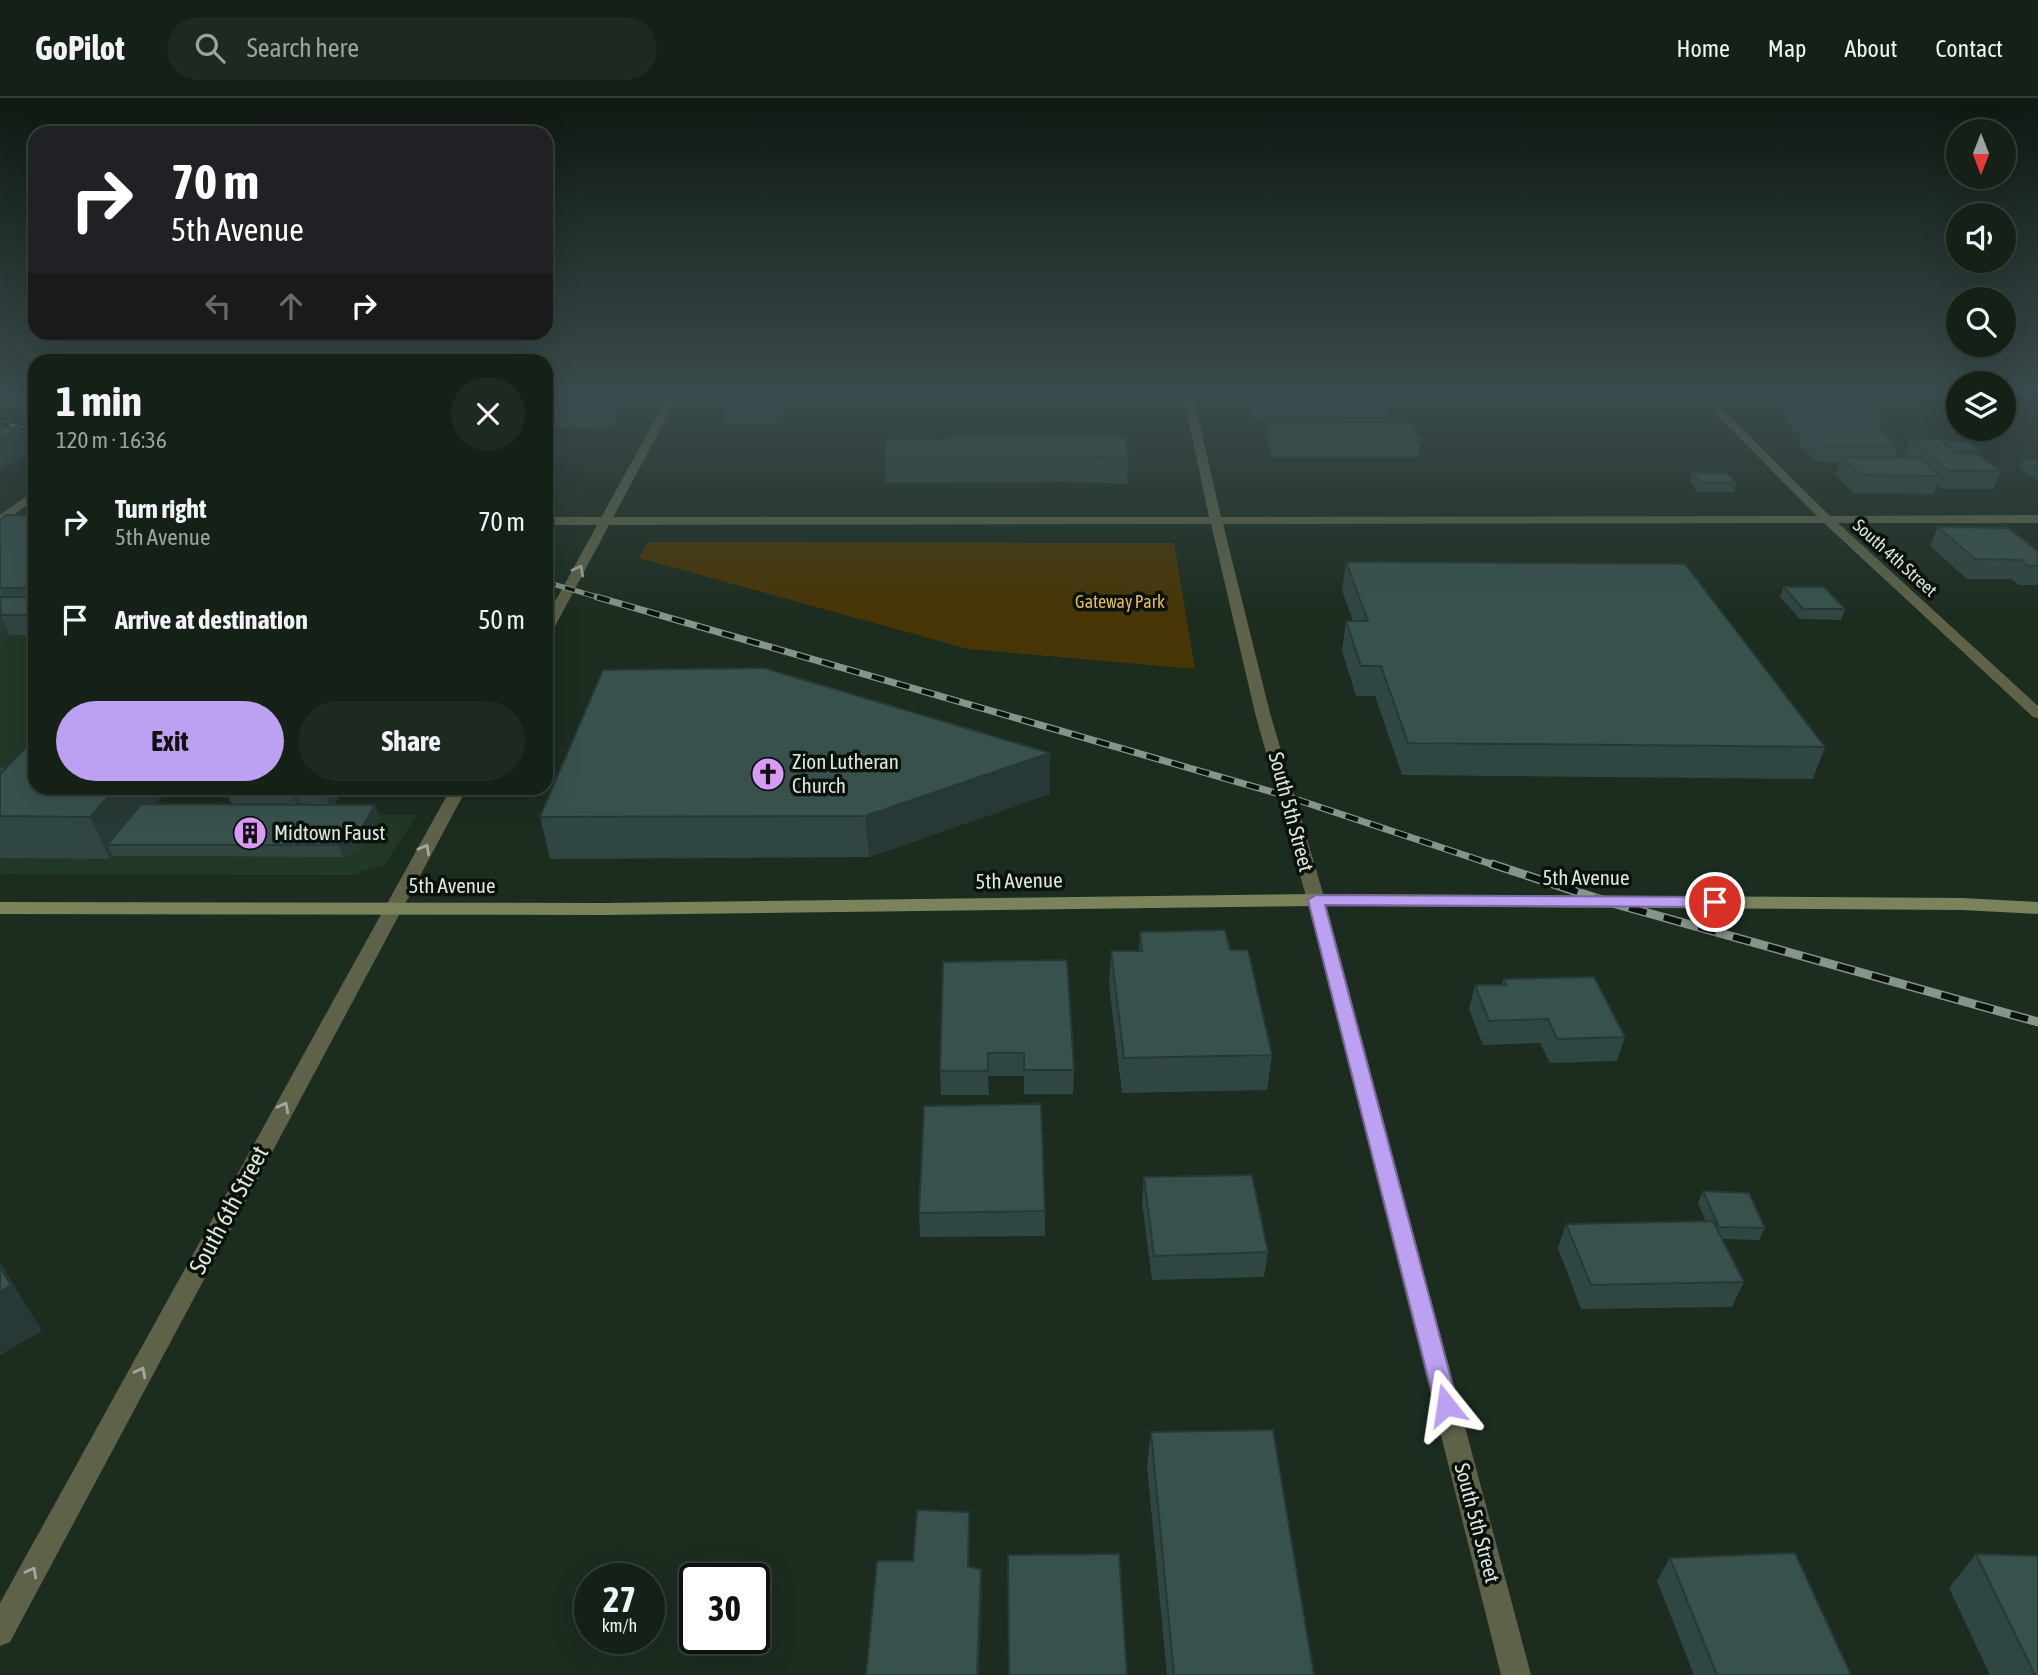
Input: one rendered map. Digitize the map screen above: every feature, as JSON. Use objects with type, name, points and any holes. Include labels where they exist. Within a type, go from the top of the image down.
[{"type":"main road","name":"5th Avenue","points":[[0,908],[603,909],[1316,900],[1934,904],[2038,908]]},
{"type":"street","points":[[553,617],[634,468]]},
{"type":"street","name":"South 5th Street","points":[[1204,468],[1298,844],[1316,900],[1516,1675]]},
{"type":"street","name":"South 4th Street","points":[[1775,468],[1826,519],[2038,714]]},
{"type":"street","points":[[0,522],[28,499]]},
{"type":"street","points":[[553,521],[2038,519]]},
{"type":"street","points":[[0,522],[23,523]]},
{"type":"street","name":"South 6th Street","points":[[0,1632],[455,795]]},
{"type":"shaded area","points":[[28,533],[28,795],[163,795],[147,815],[417,815],[385,864],[351,875],[0,874],[0,539]]},
{"type":"green space","name":"Gateway Park","points":[[648,542],[1174,543],[1195,669],[968,649],[639,558]]},
{"type":"building","points":[[1853,468],[1931,468],[1941,476],[1861,475]]},
{"type":"building","points":[[1945,468],[1996,468],[2001,471],[1949,471]]},
{"type":"building","points":[[1692,473],[1727,473],[1736,483],[1701,483]]},
{"type":"building","points":[[6,515],[28,515],[28,588],[0,588],[0,520]]},
{"type":"building","points":[[1938,527],[2008,528],[2038,551],[2038,566],[2028,566],[2021,560],[1975,559]]},
{"type":"building","points":[[1346,562],[1685,564],[1825,747],[1408,743],[1381,666],[1361,666],[1346,621],[1368,621]]},
{"type":"building","points":[[1784,587],[1824,587],[1845,609],[1803,609]]},
{"type":"building","points":[[0,597],[28,597],[28,615],[1,615]]},
{"type":"building","points":[[764,668],[1050,753],[865,816],[540,817],[549,795],[553,795],[553,787],[603,670]]},
{"type":"building","points":[[28,746],[28,795],[110,795],[90,817],[0,816],[0,774]]},
{"type":"building","name":"Midtown Faust","points":[[141,804],[375,805],[355,839],[339,845],[107,845]]},
{"type":"building","points":[[1225,930],[1230,950],[1248,950],[1272,1055],[1124,1058],[1111,951],[1142,951],[1140,932]]},
{"type":"building","points":[[1067,960],[1074,1070],[1024,1070],[1024,1053],[988,1053],[988,1071],[940,1071],[943,962]]},
{"type":"building","points":[[1594,977],[1625,1037],[1557,1039],[1548,1019],[1489,1021],[1475,985],[1506,985],[1503,979]]},
{"type":"building","points":[[1041,1104],[1045,1211],[919,1213],[924,1106]]},
{"type":"building","points":[[1252,1175],[1268,1252],[1154,1256],[1144,1177]]},
{"type":"building","points":[[1703,1191],[1749,1193],[1765,1228],[1719,1227]]},
{"type":"building","points":[[1713,1221],[1744,1282],[1591,1285],[1566,1224]]},
{"type":"building","points":[[0,1267],[11,1285],[0,1292]]},
{"type":"building","points":[[1273,1430],[1314,1675],[1174,1675],[1151,1432]]},
{"type":"building","points":[[917,1510],[969,1512],[968,1567],[981,1569],[977,1675],[866,1675],[877,1561],[913,1561]]},
{"type":"building","points":[[1795,1553],[1851,1675],[1717,1675],[1670,1558]]},
{"type":"building","points":[[1119,1554],[1127,1675],[1009,1675],[1008,1555]]},
{"type":"building","points":[[1976,1554],[2038,1556],[2038,1675],[2035,1675]]},
{"type":"railway","points":[[553,584],[604,599]]},
{"type":"railway","points":[[597,597],[1286,796],[1497,866]]},
{"type":"railway","points":[[1492,864],[1605,901],[2038,1022]]},
{"type":"place","name":"Zion Lutheran Church","points":[[768,774]]},
{"type":"place","name":"Midtown Faust","points":[[250,833]]},
{"type":"route","points":[[1446,1405],[1316,900],[1715,902]]}]
